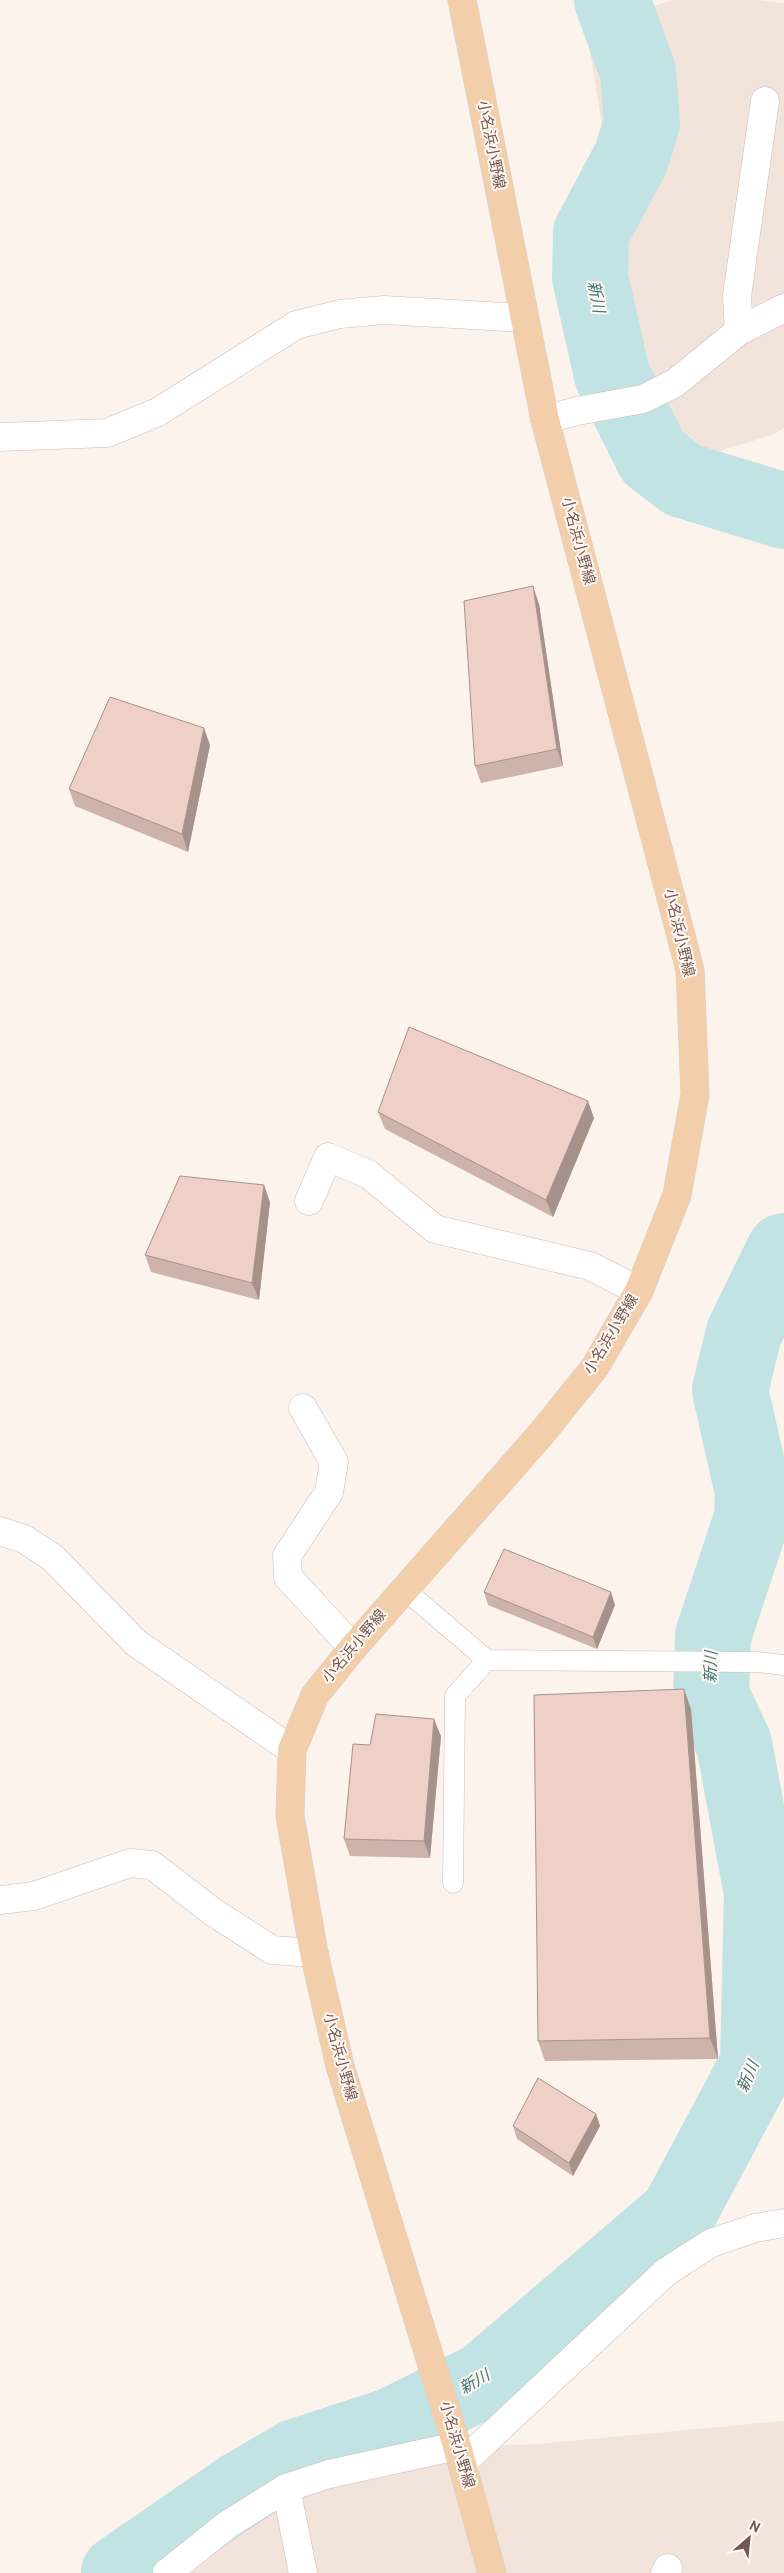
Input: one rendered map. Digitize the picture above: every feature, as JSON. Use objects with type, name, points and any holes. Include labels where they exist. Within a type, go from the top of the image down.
[{"type":"main road","name":"小名浜小野線","points":[[462,0],[545,420],[690,970],[695,1094],[677,1195],[639,1291],[595,1367],[542,1433],[404,1589],[315,1695],[292,1750],[290,1816],[314,1952],[340,2066],[457,2446],[492,2573]]},
{"type":"street","points":[[739,331],[737,296],[765,100]]},
{"type":"street","points":[[545,420],[577,411],[643,399],[675,383],[739,331],[784,308]]},
{"type":"street","points":[[0,437],[106,433],[158,412],[296,325],[340,314],[384,310],[524,318]]},
{"type":"street","points":[[309,1200],[328,1157],[368,1174],[435,1229],[590,1266],[639,1291]]},
{"type":"street","points":[[303,1408],[334,1462],[329,1492],[287,1556],[288,1577],[353,1648]]},
{"type":"street","points":[[0,1531],[24,1539],[52,1557],[136,1643],[292,1750]]},
{"type":"street","points":[[0,1900],[34,1896],[130,1863],[152,1865],[213,1912],[272,1950],[314,1952]]},
{"type":"street","points":[[167,2573],[227,2524],[286,2488],[329,2474],[457,2446],[666,2272],[711,2243],[755,2228],[784,2223]]},
{"type":"street","points":[[286,2488],[303,2573]]},
{"type":"lane","points":[[404,1589],[487,1660],[757,1662],[784,1665]]},
{"type":"lane","points":[[453,1882],[455,1696],[487,1660]]},
{"type":"shaded area","points":[[674,0],[758,0],[784,3],[784,428],[772,435],[656,470],[586,25]]},
{"type":"shaded area","points":[[784,2421],[784,2573],[167,2573],[357,2451],[538,2444]]},
{"type":"building","points":[[533,586],[557,749],[475,766],[464,601]]},
{"type":"building","points":[[110,697],[204,728],[182,834],[69,789]]},
{"type":"building","points":[[409,1027],[588,1101],[546,1200],[378,1112]]},
{"type":"building","points":[[180,1176],[264,1185],[252,1283],[145,1255]]},
{"type":"building","points":[[504,1549],[611,1592],[593,1637],[484,1592]]},
{"type":"building","points":[[684,1689],[710,2038],[538,2041],[534,1695]]},
{"type":"building","points":[[376,1714],[434,1719],[424,1841],[344,1839],[353,1744],[370,1745]]},
{"type":"building","points":[[538,2078],[596,2114],[569,2163],[513,2126]]},
{"type":"waterway","name":"新川","points":[[612,0],[638,72],[642,123],[631,158],[591,233],[590,277],[612,375],[653,457],[683,480],[784,511]]},
{"type":"waterway","name":"新川","points":[[119,2573],[241,2489],[296,2457],[391,2426],[484,2380],[678,2214],[758,2064],[762,1893],[734,1744],[711,1695],[713,1636],[752,1518],[753,1492],[730,1390],[744,1333],[784,1251]]}]
